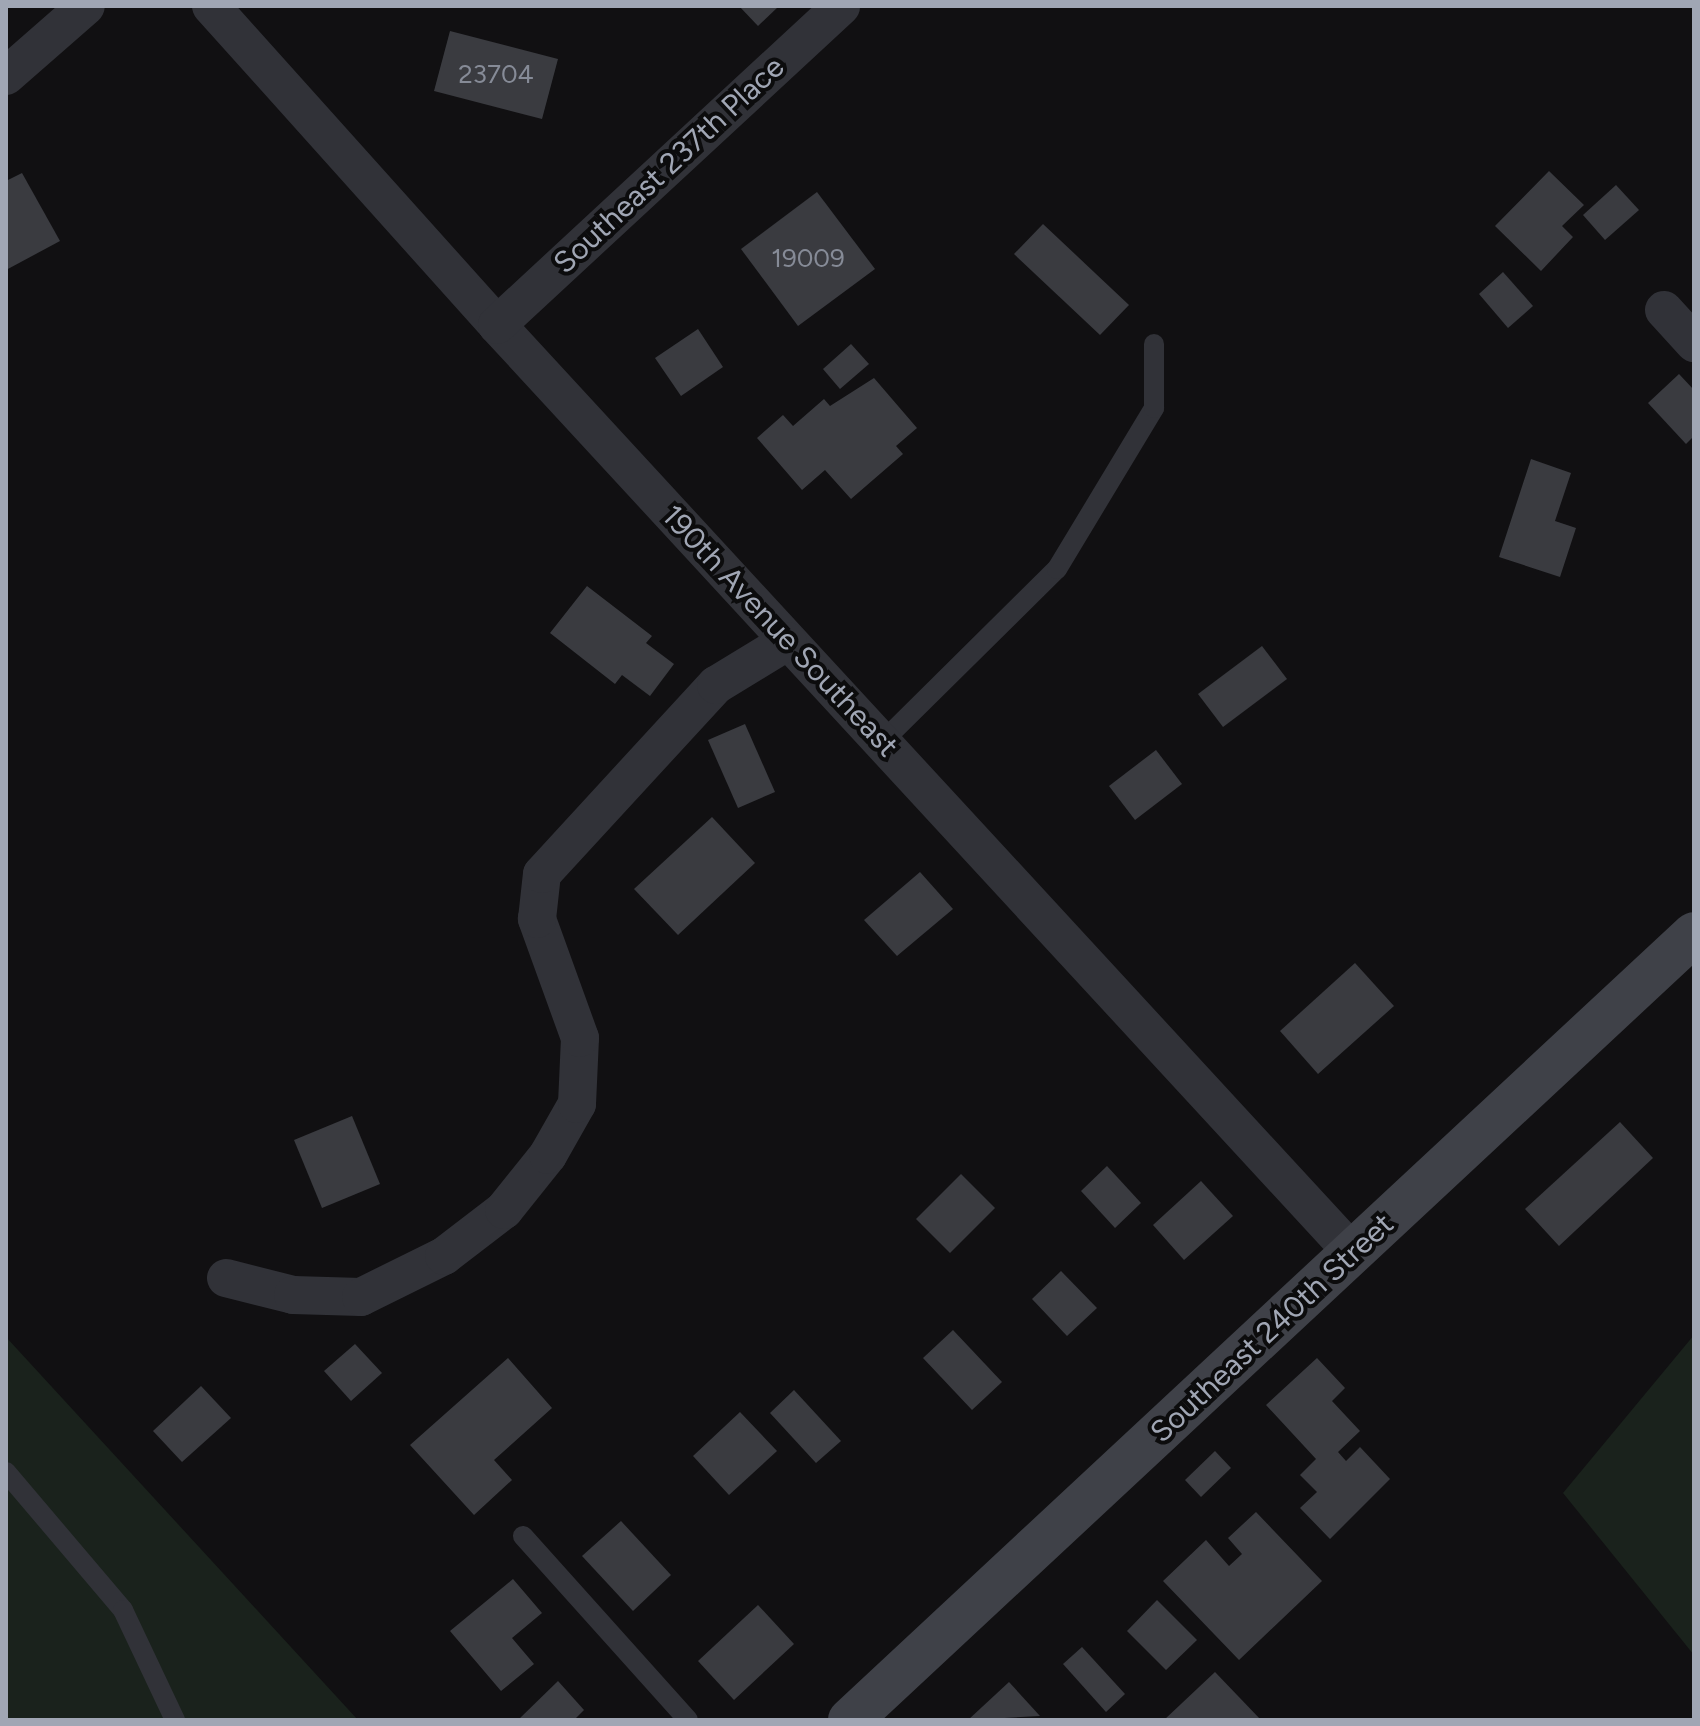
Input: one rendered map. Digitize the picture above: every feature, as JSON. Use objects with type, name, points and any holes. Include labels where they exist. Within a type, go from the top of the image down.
[{"type":"main road","name":"Southeast 240th Street","points":[[850,1720],[1694,934]]},
{"type":"street","points":[[6,76],[86,6]]},
{"type":"street","name":"190th Avenue Southeast","points":[[211,6],[497,325],[1353,1253]]},
{"type":"street","name":"Southeast 237th Place","points":[[497,325],[841,6]]},
{"type":"street","points":[[1664,310],[1694,343]]},
{"type":"street","points":[[226,1278],[293,1295],[361,1297],[444,1256],[504,1210],[548,1155],[577,1104],[580,1038],[537,919],[542,874],[716,685],[788,641]]},
{"type":"lane","points":[[882,742],[1057,569],[1154,408],[1154,344]]},
{"type":"lane","points":[[6,1472],[123,1610],[175,1720]]},
{"type":"lane","points":[[523,1536],[688,1720]]},
{"type":"shaded area","points":[[1694,1335],[1694,1655],[1563,1493]]},
{"type":"shaded area","points":[[6,1337],[290,1646],[358,1720],[6,1720]]},
{"type":"building","points":[[739,6],[779,6],[758,26]]},
{"type":"building","points":[[450,31],[558,59],[542,119],[434,91]]},
{"type":"building","points":[[1549,171],[1584,205],[1562,226],[1573,237],[1541,271],[1495,226]]},
{"type":"building","points":[[22,173],[60,241],[6,270],[6,181]]},
{"type":"building","points":[[1616,185],[1639,210],[1605,240],[1583,215]]},
{"type":"building","points":[[817,192],[875,269],[798,326],[741,249]]},
{"type":"building","points":[[1043,224],[1129,305],[1100,335],[1014,254]]},
{"type":"building","points":[[1503,272],[1533,306],[1508,328],[1479,294]]},
{"type":"building","points":[[698,329],[723,367],[681,396],[655,358]]},
{"type":"building","points":[[851,344],[869,364],[840,389],[823,369]]},
{"type":"building","points":[[1679,374],[1694,390],[1694,436],[1686,444],[1648,403]]},
{"type":"building","points":[[874,378],[917,428],[896,446],[903,454],[851,499],[825,470],[802,490],[757,438],[783,415],[793,426],[824,399],[830,406]]},
{"type":"building","points":[[1531,459],[1571,473],[1555,521],[1576,528],[1560,577],[1499,557]]},
{"type":"building","points":[[587,586],[652,636],[646,643],[674,664],[650,696],[622,675],[615,684],[550,633]]},
{"type":"building","points":[[1262,646],[1287,679],[1223,727],[1198,694]]},
{"type":"building","points":[[745,724],[775,792],[738,808],[708,740]]},
{"type":"building","points":[[1156,750],[1182,784],[1135,820],[1109,786]]},
{"type":"building","points":[[712,817],[755,863],[678,935],[634,889]]},
{"type":"building","points":[[920,872],[953,909],[897,956],[864,920]]},
{"type":"building","points":[[1355,963],[1394,1006],[1318,1074],[1280,1031]]},
{"type":"building","points":[[352,1116],[380,1184],[322,1208],[294,1140]]},
{"type":"building","points":[[1620,1122],[1653,1158],[1559,1246],[1525,1209]]},
{"type":"building","points":[[1107,1166],[1141,1203],[1115,1228],[1081,1191]]},
{"type":"building","points":[[961,1174],[995,1208],[950,1253],[916,1219]]},
{"type":"building","points":[[1201,1181],[1233,1216],[1184,1260],[1153,1225]]},
{"type":"building","points":[[1061,1271],[1097,1308],[1067,1336],[1032,1299]]},
{"type":"building","points":[[953,1330],[1002,1382],[972,1410],[923,1358]]},
{"type":"building","points":[[355,1344],[382,1373],[351,1401],[324,1371]]},
{"type":"building","points":[[508,1358],[552,1408],[494,1460],[512,1480],[474,1515],[410,1445]]},
{"type":"building","points":[[1317,1358],[1345,1388],[1332,1401],[1360,1431],[1338,1452],[1346,1461],[1360,1447],[1390,1479],[1330,1539],[1300,1508],[1317,1492],[1300,1475],[1316,1459],[1266,1405]]},
{"type":"building","points":[[201,1386],[231,1418],[182,1462],[153,1431]]},
{"type":"building","points":[[794,1390],[841,1441],[816,1463],[770,1413]]},
{"type":"building","points":[[740,1412],[777,1451],[729,1495],[693,1456]]},
{"type":"building","points":[[1215,1451],[1231,1468],[1201,1497],[1185,1480]]},
{"type":"building","points":[[1256,1512],[1322,1581],[1239,1660],[1163,1581],[1206,1540],[1229,1566],[1242,1554],[1228,1538]]},
{"type":"building","points":[[621,1521],[671,1575],[633,1611],[582,1556]]},
{"type":"building","points":[[513,1579],[542,1613],[512,1638],[534,1664],[501,1691],[450,1631]]},
{"type":"building","points":[[1157,1600],[1197,1640],[1166,1670],[1127,1631]]},
{"type":"building","points":[[758,1605],[794,1644],[734,1700],[698,1661]]},
{"type":"building","points":[[1082,1647],[1125,1694],[1106,1712],[1063,1664]]},
{"type":"building","points":[[1215,1672],[1261,1720],[1164,1720]]},
{"type":"building","points":[[558,1681],[584,1710],[574,1720],[518,1720]]},
{"type":"building","points":[[1009,1682],[1040,1716],[968,1720]]}]
